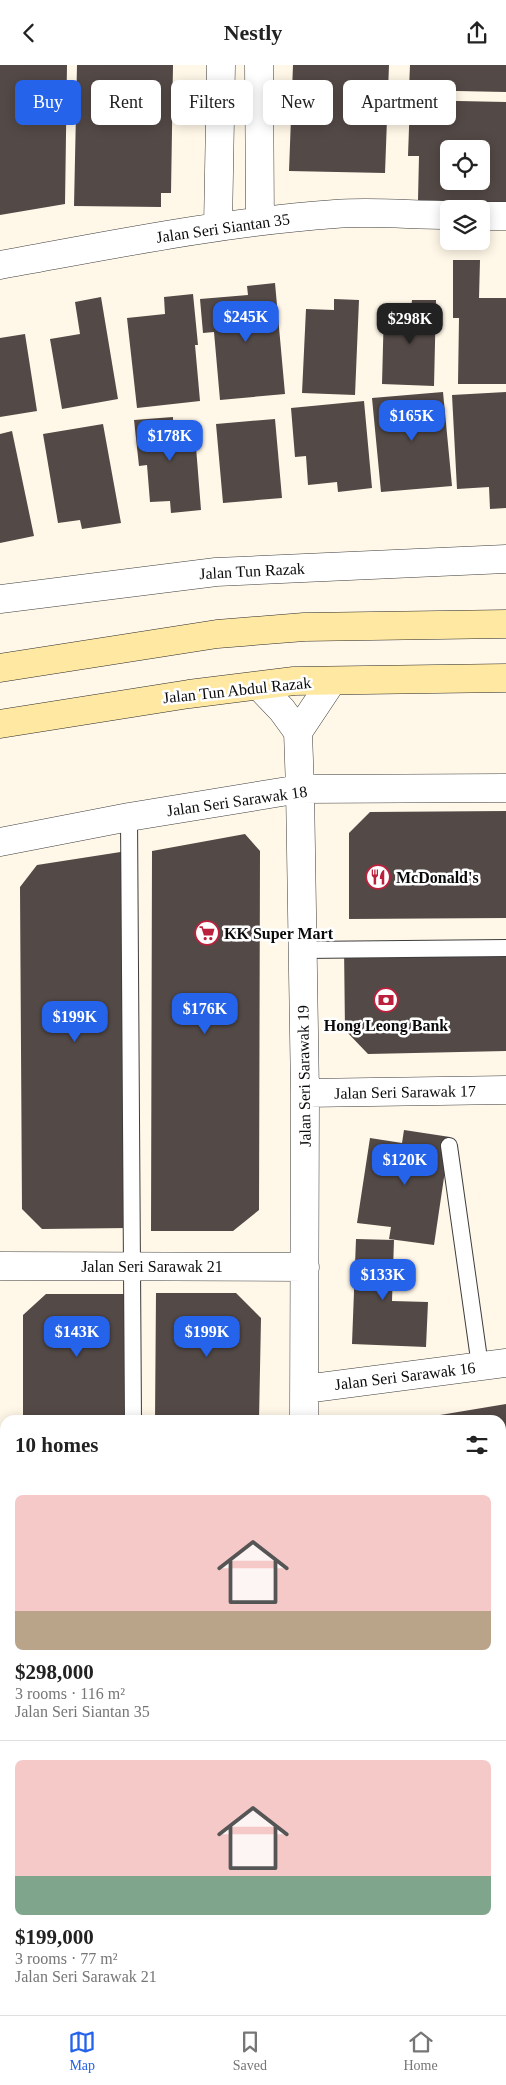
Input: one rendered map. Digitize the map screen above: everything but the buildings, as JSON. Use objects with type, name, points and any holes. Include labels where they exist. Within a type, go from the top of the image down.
[{"type":"main road","points":[[0,668],[217,633],[304,627],[506,624]]},
{"type":"main road","name":"Jalan Tun Abdul Razak","points":[[0,724],[189,693],[259,687],[294,681],[506,678]]},
{"type":"street","points":[[218,226],[221,65]]},
{"type":"street","points":[[259,65],[260,221]]},
{"type":"street","name":"Jalan Seri Siantan 35","points":[[0,265],[218,226],[260,221],[337,213],[440,215]]},
{"type":"street","points":[[490,216],[506,216]]},
{"type":"street","name":"Jalan Tun Razak","points":[[0,599],[216,571],[506,559]]},
{"type":"street","points":[[259,687],[282,710],[298,732],[332,681]]},
{"type":"street","name":"Jalan Seri Sarawak 19","points":[[298,732],[305,1093],[304,1415]]},
{"type":"street","name":"Jalan Seri Sarawak 18","points":[[0,842],[129,817],[300,789],[506,788]]},
{"type":"street","name":"Jalan Seri Sarawak 17","points":[[305,1093],[506,1090]]},
{"type":"street","name":"Jalan Seri Sarawak 21","points":[[0,1265],[305,1267]]},
{"type":"street","name":"Jalan Seri Sarawak 16","points":[[305,1389],[493,1365]]},
{"type":"lane","points":[[129,817],[133,1415]]},
{"type":"lane","points":[[303,950],[506,948]]},
{"type":"lane","points":[[449,1146],[493,1365]]},
{"type":"place","name":"McDonald's","points":[[378,877]]},
{"type":"place","name":"KK Super Mart","points":[[207,933]]},
{"type":"place","name":"Hong Leong Bank","points":[[386,1000]]}]
